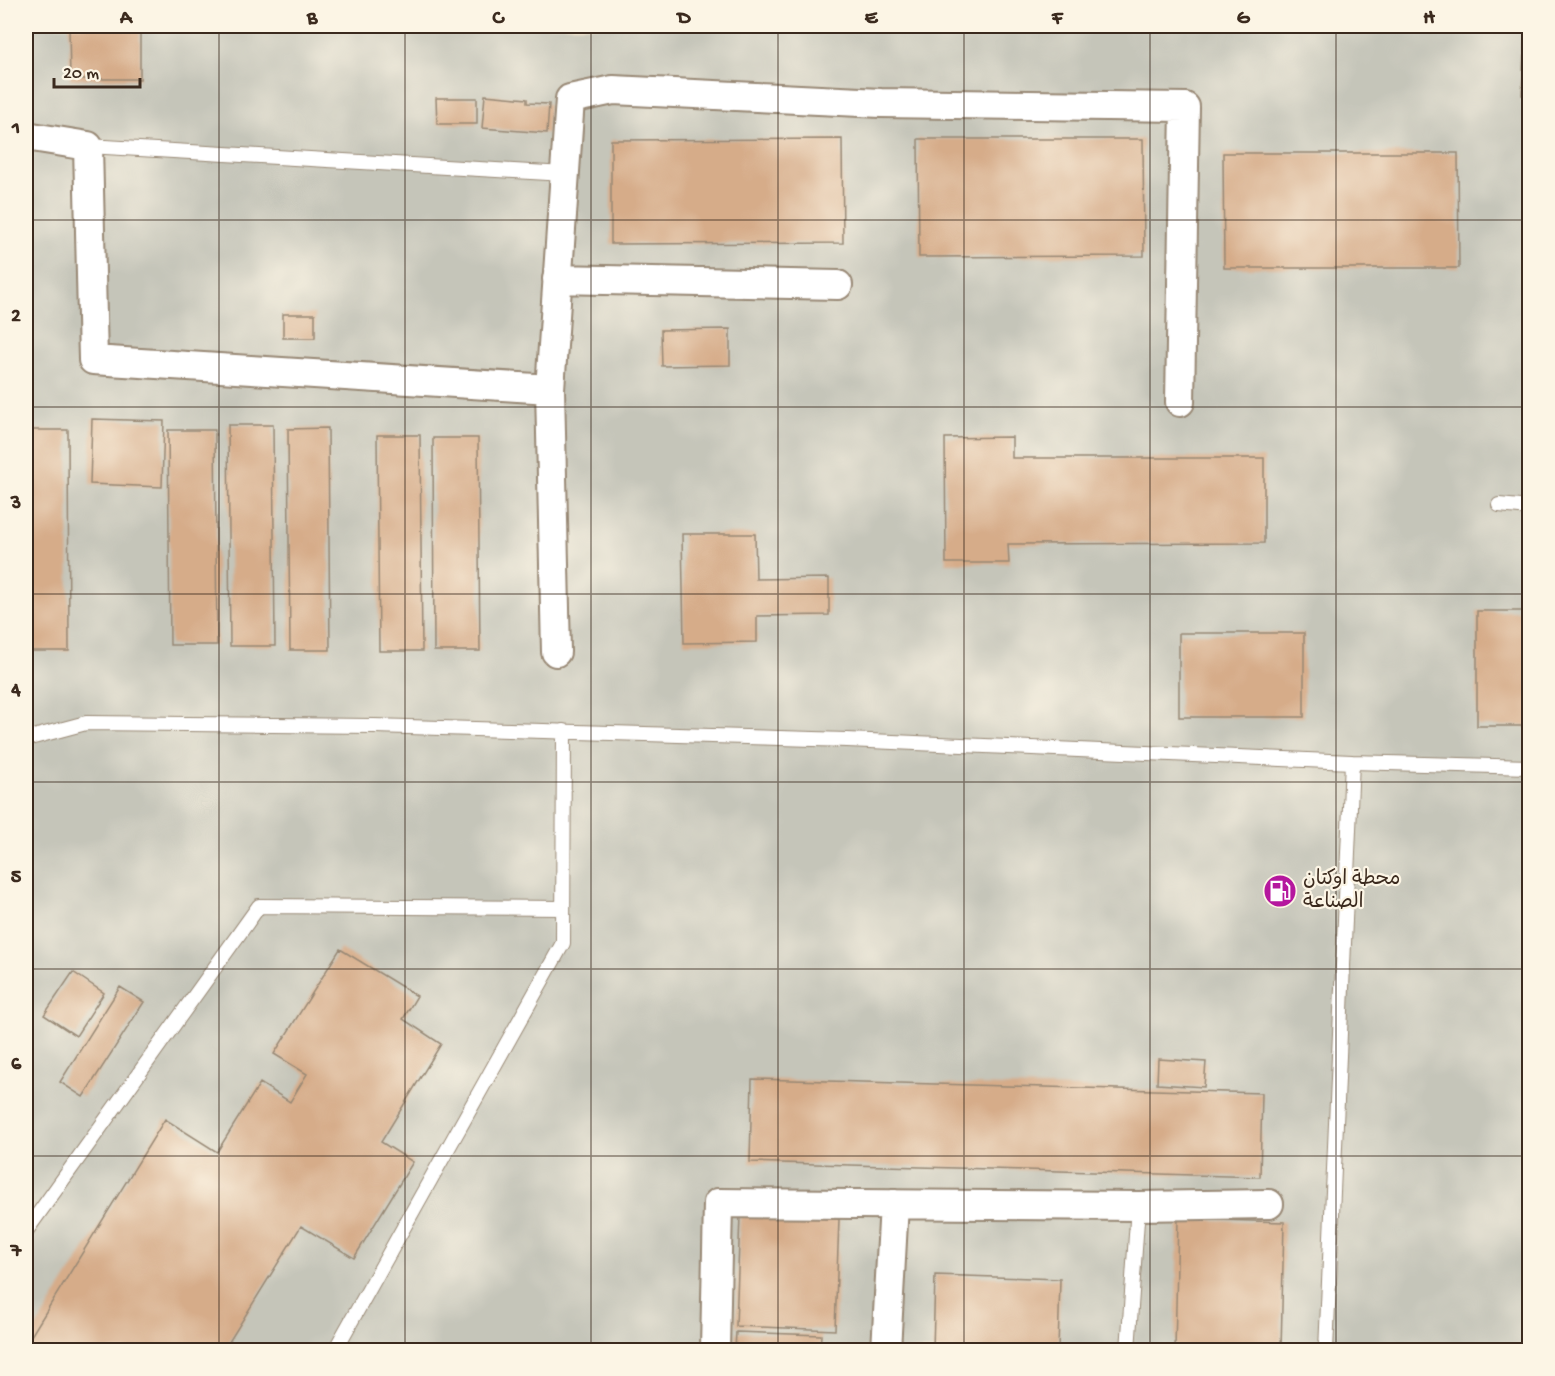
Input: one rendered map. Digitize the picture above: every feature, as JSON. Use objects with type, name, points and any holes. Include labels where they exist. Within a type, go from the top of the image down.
[{"type":"street","points":[[556,652],[550,389],[570,99],[613,90],[881,103],[1185,107],[1180,402]]},
{"type":"street","points":[[26,136],[88,146],[93,360],[550,389]]},
{"type":"street","points":[[557,279],[838,285]]},
{"type":"street","points":[[715,1350],[718,1203],[1138,1206],[1269,1204]]},
{"type":"street","points":[[886,1350],[894,1204]]},
{"type":"lane","points":[[88,146],[565,174]]},
{"type":"lane","points":[[1499,505],[1530,508]]},
{"type":"lane","points":[[26,739],[86,723],[374,726],[859,741],[1352,762],[1530,767]]},
{"type":"lane","points":[[335,1350],[563,944],[564,731]]},
{"type":"lane","points":[[1326,1350],[1352,762]]},
{"type":"lane","points":[[26,1231],[259,906],[563,908]]},
{"type":"lane","points":[[1128,1350],[1138,1206]]},
{"type":"shaded area","points":[[26,26],[1529,26],[1529,1350],[26,1350]]},
{"type":"building","points":[[69,26],[140,26],[140,79],[70,79]]},
{"type":"building","points":[[1525,26],[1530,26],[1530,95],[1522,95]]},
{"type":"building","points":[[485,95],[527,99],[527,103],[549,104],[547,133],[482,128]]},
{"type":"building","points":[[436,98],[477,98],[477,124],[437,124]]},
{"type":"building","points":[[842,139],[843,243],[611,244],[611,140]]},
{"type":"building","points":[[918,139],[1143,139],[1144,256],[919,257]]},
{"type":"building","points":[[1223,153],[1458,153],[1459,268],[1224,268]]},
{"type":"building","points":[[283,314],[315,314],[315,338],[283,338]]},
{"type":"building","points":[[730,329],[730,365],[662,366],[661,330]]},
{"type":"building","points":[[92,419],[164,421],[162,487],[90,484]]},
{"type":"building","points":[[228,425],[273,425],[275,646],[230,646]]},
{"type":"building","points":[[328,428],[330,650],[290,650],[288,429]]},
{"type":"building","points":[[26,430],[68,430],[69,651],[26,651]]},
{"type":"building","points":[[168,430],[215,430],[217,645],[170,645]]},
{"type":"building","points":[[377,435],[420,435],[422,651],[379,651]]},
{"type":"building","points":[[1012,437],[1012,458],[1264,458],[1264,543],[1008,544],[1009,563],[946,563],[945,438]]},
{"type":"building","points":[[433,438],[478,438],[480,651],[434,651]]},
{"type":"building","points":[[682,534],[755,534],[756,579],[829,578],[829,615],[757,616],[757,642],[684,643]]},
{"type":"building","points":[[1477,611],[1530,611],[1530,726],[1477,726]]},
{"type":"building","points":[[1179,633],[1304,633],[1304,717],[1179,717]]},
{"type":"building","points":[[340,949],[417,996],[403,1019],[441,1044],[381,1142],[413,1162],[354,1258],[301,1226],[224,1350],[26,1350],[26,1344],[165,1119],[217,1152],[260,1083],[290,1102],[307,1074],[274,1054]]},
{"type":"building","points":[[73,972],[104,993],[76,1036],[44,1015]]},
{"type":"building","points":[[120,987],[144,1002],[83,1097],[60,1082]]},
{"type":"building","points":[[1158,1059],[1206,1062],[1204,1087],[1157,1084]]},
{"type":"building","points":[[752,1079],[1262,1093],[1260,1177],[750,1162]]},
{"type":"building","points":[[740,1215],[839,1219],[835,1330],[736,1326]]},
{"type":"building","points":[[1178,1219],[1284,1222],[1281,1350],[1175,1350]]},
{"type":"building","points":[[935,1275],[1060,1279],[1058,1350],[933,1350]]},
{"type":"building","points":[[736,1332],[821,1335],[820,1350],[735,1350]]},
{"type":"place","name":"محطة اوكتان الصناعة","points":[[1280,891]]}]
